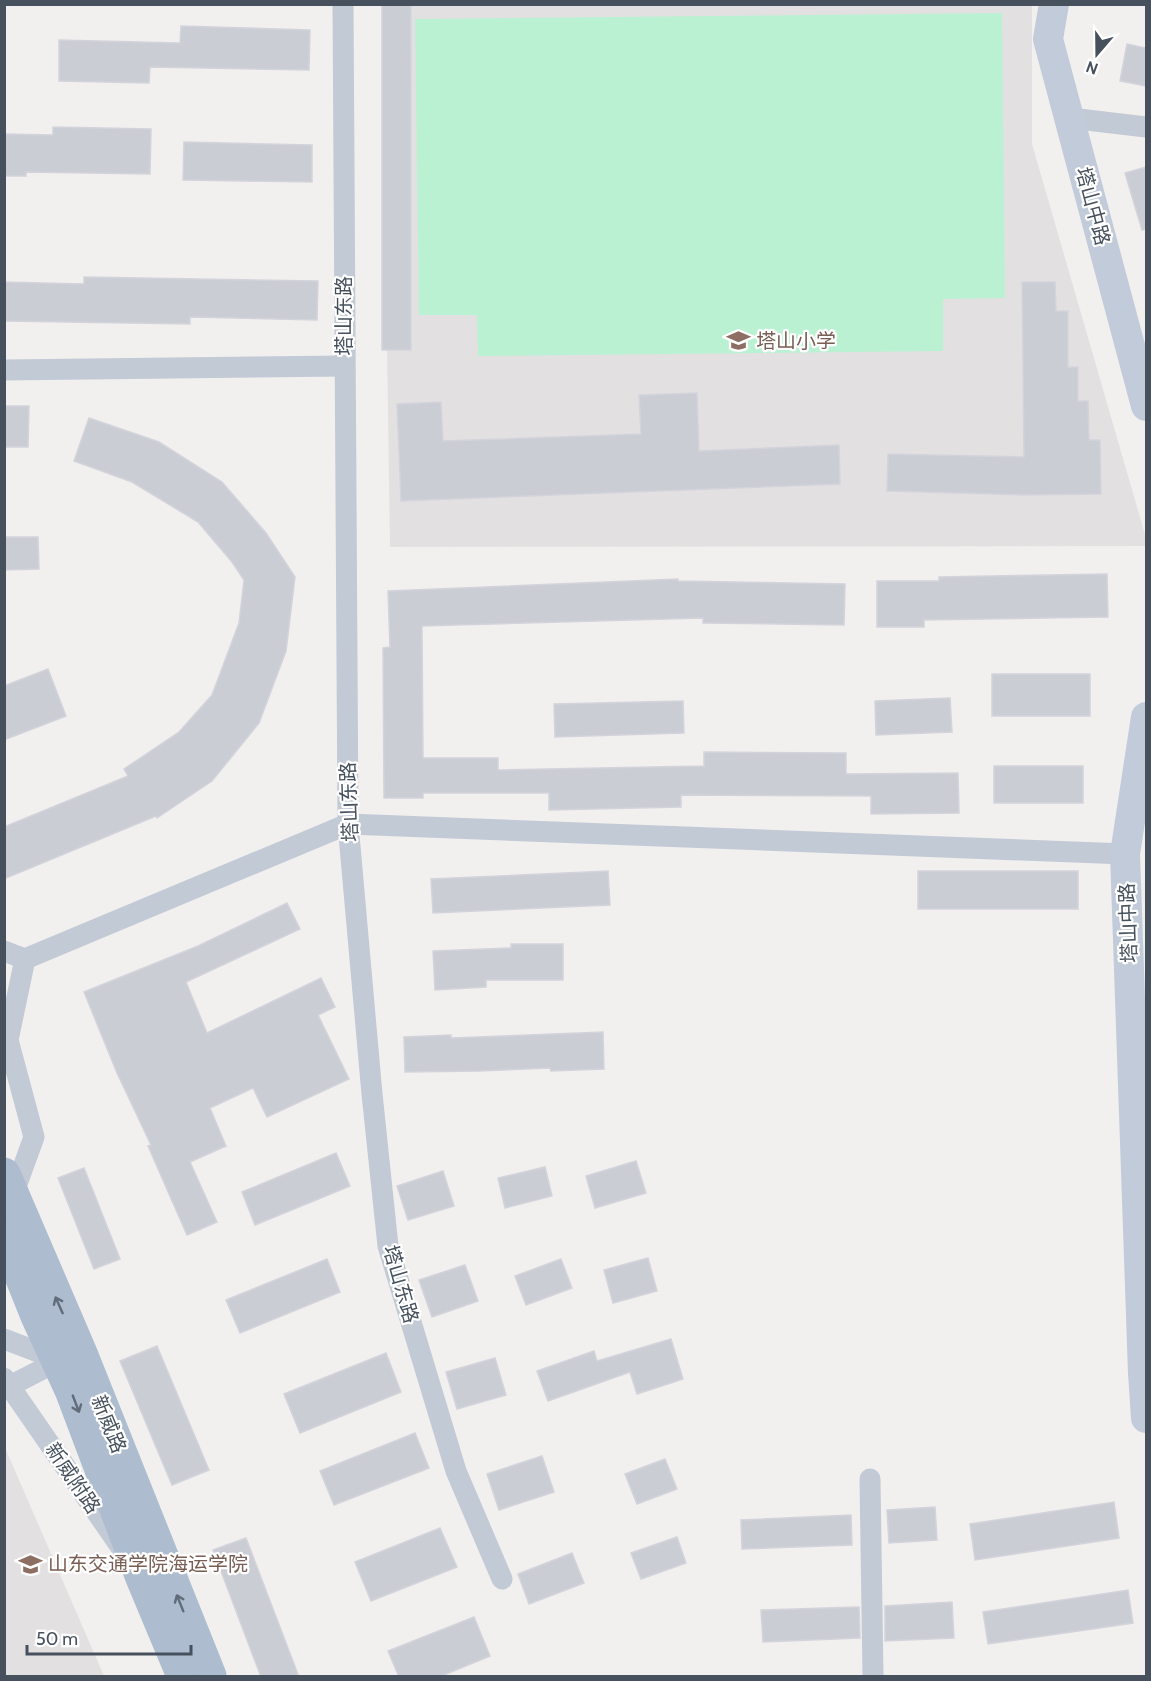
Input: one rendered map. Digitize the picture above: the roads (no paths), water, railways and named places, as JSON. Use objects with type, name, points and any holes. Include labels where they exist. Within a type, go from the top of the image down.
[{"type":"main road","name":"新威路","points":[[9,1184],[69,1356],[142,1578],[183,1677]]},
{"type":"main road","name":"新威路","points":[[4,1234],[37,1316],[69,1356],[210,1677]]},
{"type":"street","name":"塔山东路","points":[[343,4],[348,824],[372,1094],[388,1246],[456,1471],[502,1579]]},
{"type":"street","name":"塔山中路","points":[[1054,4],[1048,39],[1146,406]]},
{"type":"street","points":[[1070,118],[1146,127]]},
{"type":"street","points":[[4,370],[344,366]]},
{"type":"street","name":"塔山中路","points":[[1146,717],[1125,854],[1146,1418]]},
{"type":"street","points":[[4,951],[25,959],[348,824],[1125,854]]},
{"type":"street","points":[[9,1184],[34,1137],[8,1040],[25,959]]},
{"type":"street","points":[[4,1339],[69,1356]]},
{"type":"street","points":[[6,1384],[69,1356]]},
{"type":"street","name":"新威附路","points":[[6,1384],[142,1578]]},
{"type":"street","points":[[870,1479],[873,1677]]},
{"type":"place","name":"塔山小学","points":[[738,341]]},
{"type":"place","name":"山东交通学院海运学院","points":[[30,1564]]}]
